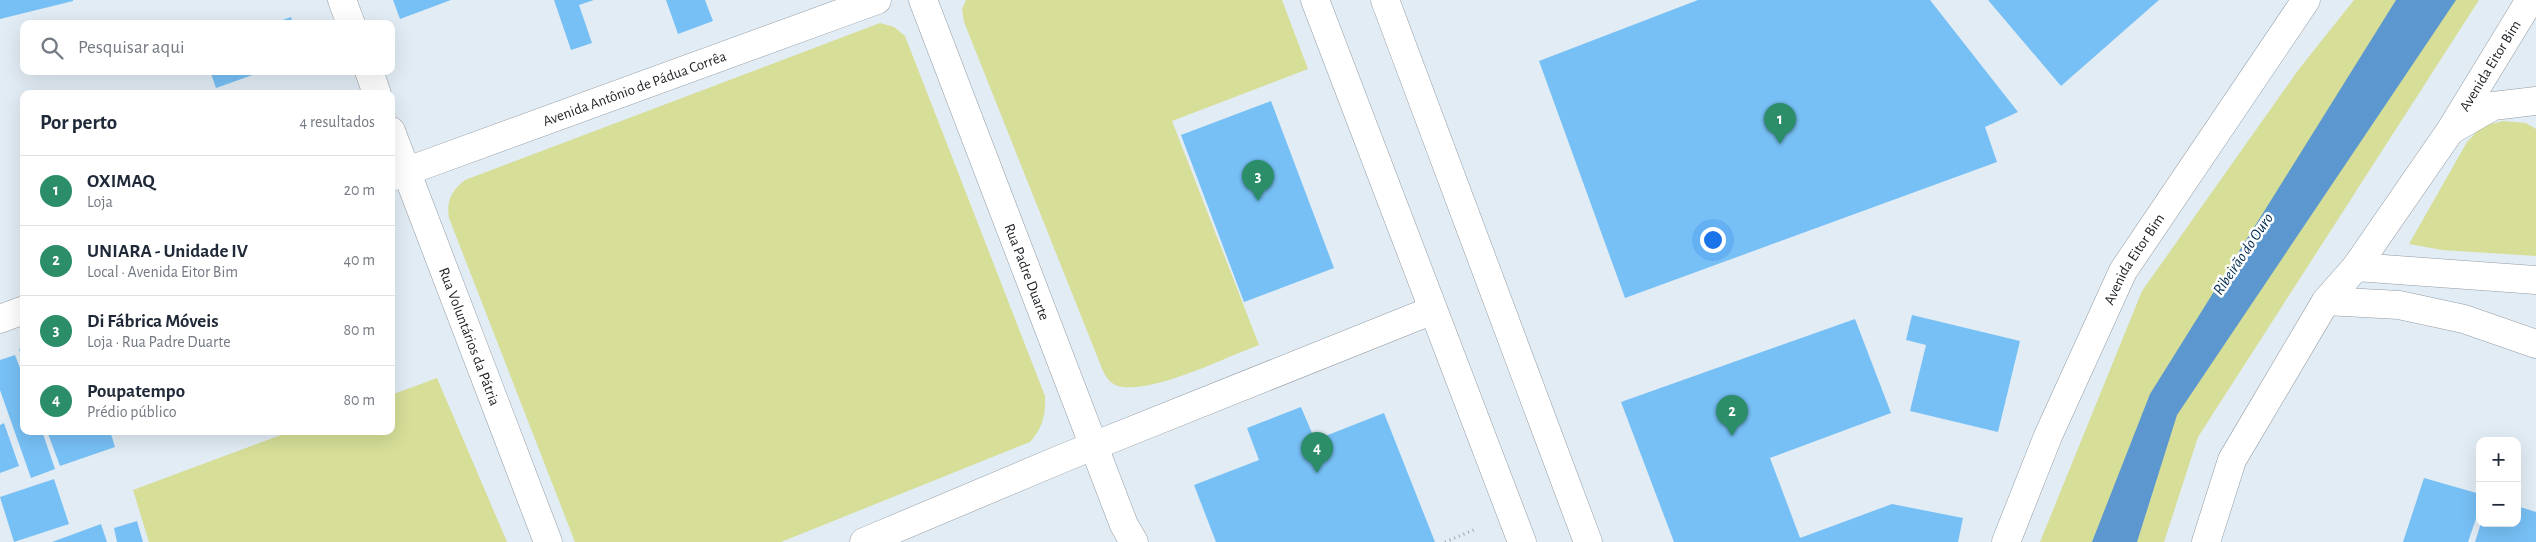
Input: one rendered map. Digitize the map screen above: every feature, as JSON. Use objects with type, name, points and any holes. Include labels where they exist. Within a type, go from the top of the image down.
[{"type":"street","points":[[342,0],[350,20]]},
{"type":"street","name":"Avenida Antônio de Pádua Corrêa","points":[[399,174],[877,0]]},
{"type":"street","name":"Rua Padre Duarte","points":[[923,0],[1124,525],[1134,542]]},
{"type":"street","points":[[1315,0],[1522,542]]},
{"type":"street","points":[[1385,0],[1588,542]]},
{"type":"street","name":"Avenida Eitor Bim","points":[[2006,542],[2048,436],[2123,271],[2306,0]]},
{"type":"street","points":[[2532,0],[2536,9]]},
{"type":"street","name":"Avenida Eitor Bim","points":[[2206,542],[2232,460],[2326,301],[2356,267],[2450,131],[2532,0]]},
{"type":"street","points":[[370,75],[376,90]]},
{"type":"street","name":"Avenida Eitor Bim","points":[[2450,131],[2493,106],[2536,101]]},
{"type":"street","name":"Rua Voluntários da Pátria","points":[[395,152],[399,174],[548,542]]},
{"type":"street","points":[[2356,267],[2536,280]]},
{"type":"street","points":[[2326,301],[2399,305],[2464,319],[2536,344]]},
{"type":"street","points":[[864,542],[1094,446],[1433,310]]},
{"type":"street","points":[[0,319],[20,312]]},
{"type":"path","points":[[1446,542],[1476,529]]},
{"type":"green space","points":[[966,0],[1282,0],[1308,69],[1172,121],[1259,345],[1173,379],[1155,384],[1123,387],[1113,384],[1108,379],[1103,371],[964,22],[962,9]]},
{"type":"green space","points":[[2354,0],[2479,0],[2198,437],[2164,542],[2040,542],[2142,291],[2299,69]]},
{"type":"green space","points":[[880,23],[894,27],[905,36],[1045,396],[1044,415],[1038,432],[1030,442],[781,542],[575,542],[449,218],[448,206],[453,192],[465,180]]},
{"type":"green space","points":[[2503,121],[2526,123],[2536,129],[2536,256],[2442,250],[2409,244],[2467,142],[2482,126]]},
{"type":"green space","points":[[437,378],[507,542],[149,542],[133,490],[281,435],[395,435],[395,394]]},
{"type":"water","name":"Ribeirão do Ouro","points":[[2396,0],[2456,0],[2177,415],[2137,542],[2092,542],[2150,394]]},
{"type":"building","points":[[0,0],[73,0],[73,1],[0,19]]},
{"type":"building","points":[[393,0],[451,0],[400,19]]},
{"type":"building","points":[[554,0],[594,0],[579,5],[592,43],[571,50]]},
{"type":"building","points":[[666,0],[705,0],[713,21],[678,34]]},
{"type":"building","points":[[1698,0],[1930,0],[2018,112],[1985,127],[1997,162],[1625,298],[1539,61]]},
{"type":"building","points":[[1988,0],[2159,0],[2061,86]]},
{"type":"building","points":[[211,75],[253,75],[216,88]]},
{"type":"building","points":[[1271,101],[1334,268],[1244,302],[1181,135]]},
{"type":"building","points":[[1912,315],[2020,341],[1998,432],[1910,411],[1926,345],[1906,340]]},
{"type":"building","points":[[1855,319],[1891,413],[1770,458],[1800,538],[1892,504],[1963,518],[1958,542],[1674,542],[1621,402]]},
{"type":"building","points":[[15,355],[20,368],[20,435],[43,435],[55,469],[31,478],[0,390],[0,360]]},
{"type":"building","points":[[1301,407],[1315,440],[1384,413],[1435,542],[1216,542],[1194,485],[1259,460],[1247,428]]},
{"type":"building","points":[[4,423],[19,466],[0,473],[0,425]]},
{"type":"building","points":[[48,435],[111,435],[115,447],[60,466]]},
{"type":"building","points":[[2424,478],[2476,493],[2476,519],[2468,542],[2403,542]]},
{"type":"building","points":[[54,479],[69,524],[14,542],[0,497]]},
{"type":"building","points":[[2521,507],[2536,512],[2536,542],[2475,542],[2480,527],[2521,527]]},
{"type":"building","points":[[137,521],[143,542],[117,542],[114,528]]},
{"type":"building","points":[[101,524],[107,542],[52,542]]},
{"type":"place","name":"OXIMAQ","points":[[1780,144]]},
{"type":"place","name":"Di Fábrica Móveis","points":[[1258,201]]},
{"type":"place","name":"UNIARA - Unidade IV","points":[[1732,436]]},
{"type":"place","name":"Poupatempo","points":[[1317,473]]}]
